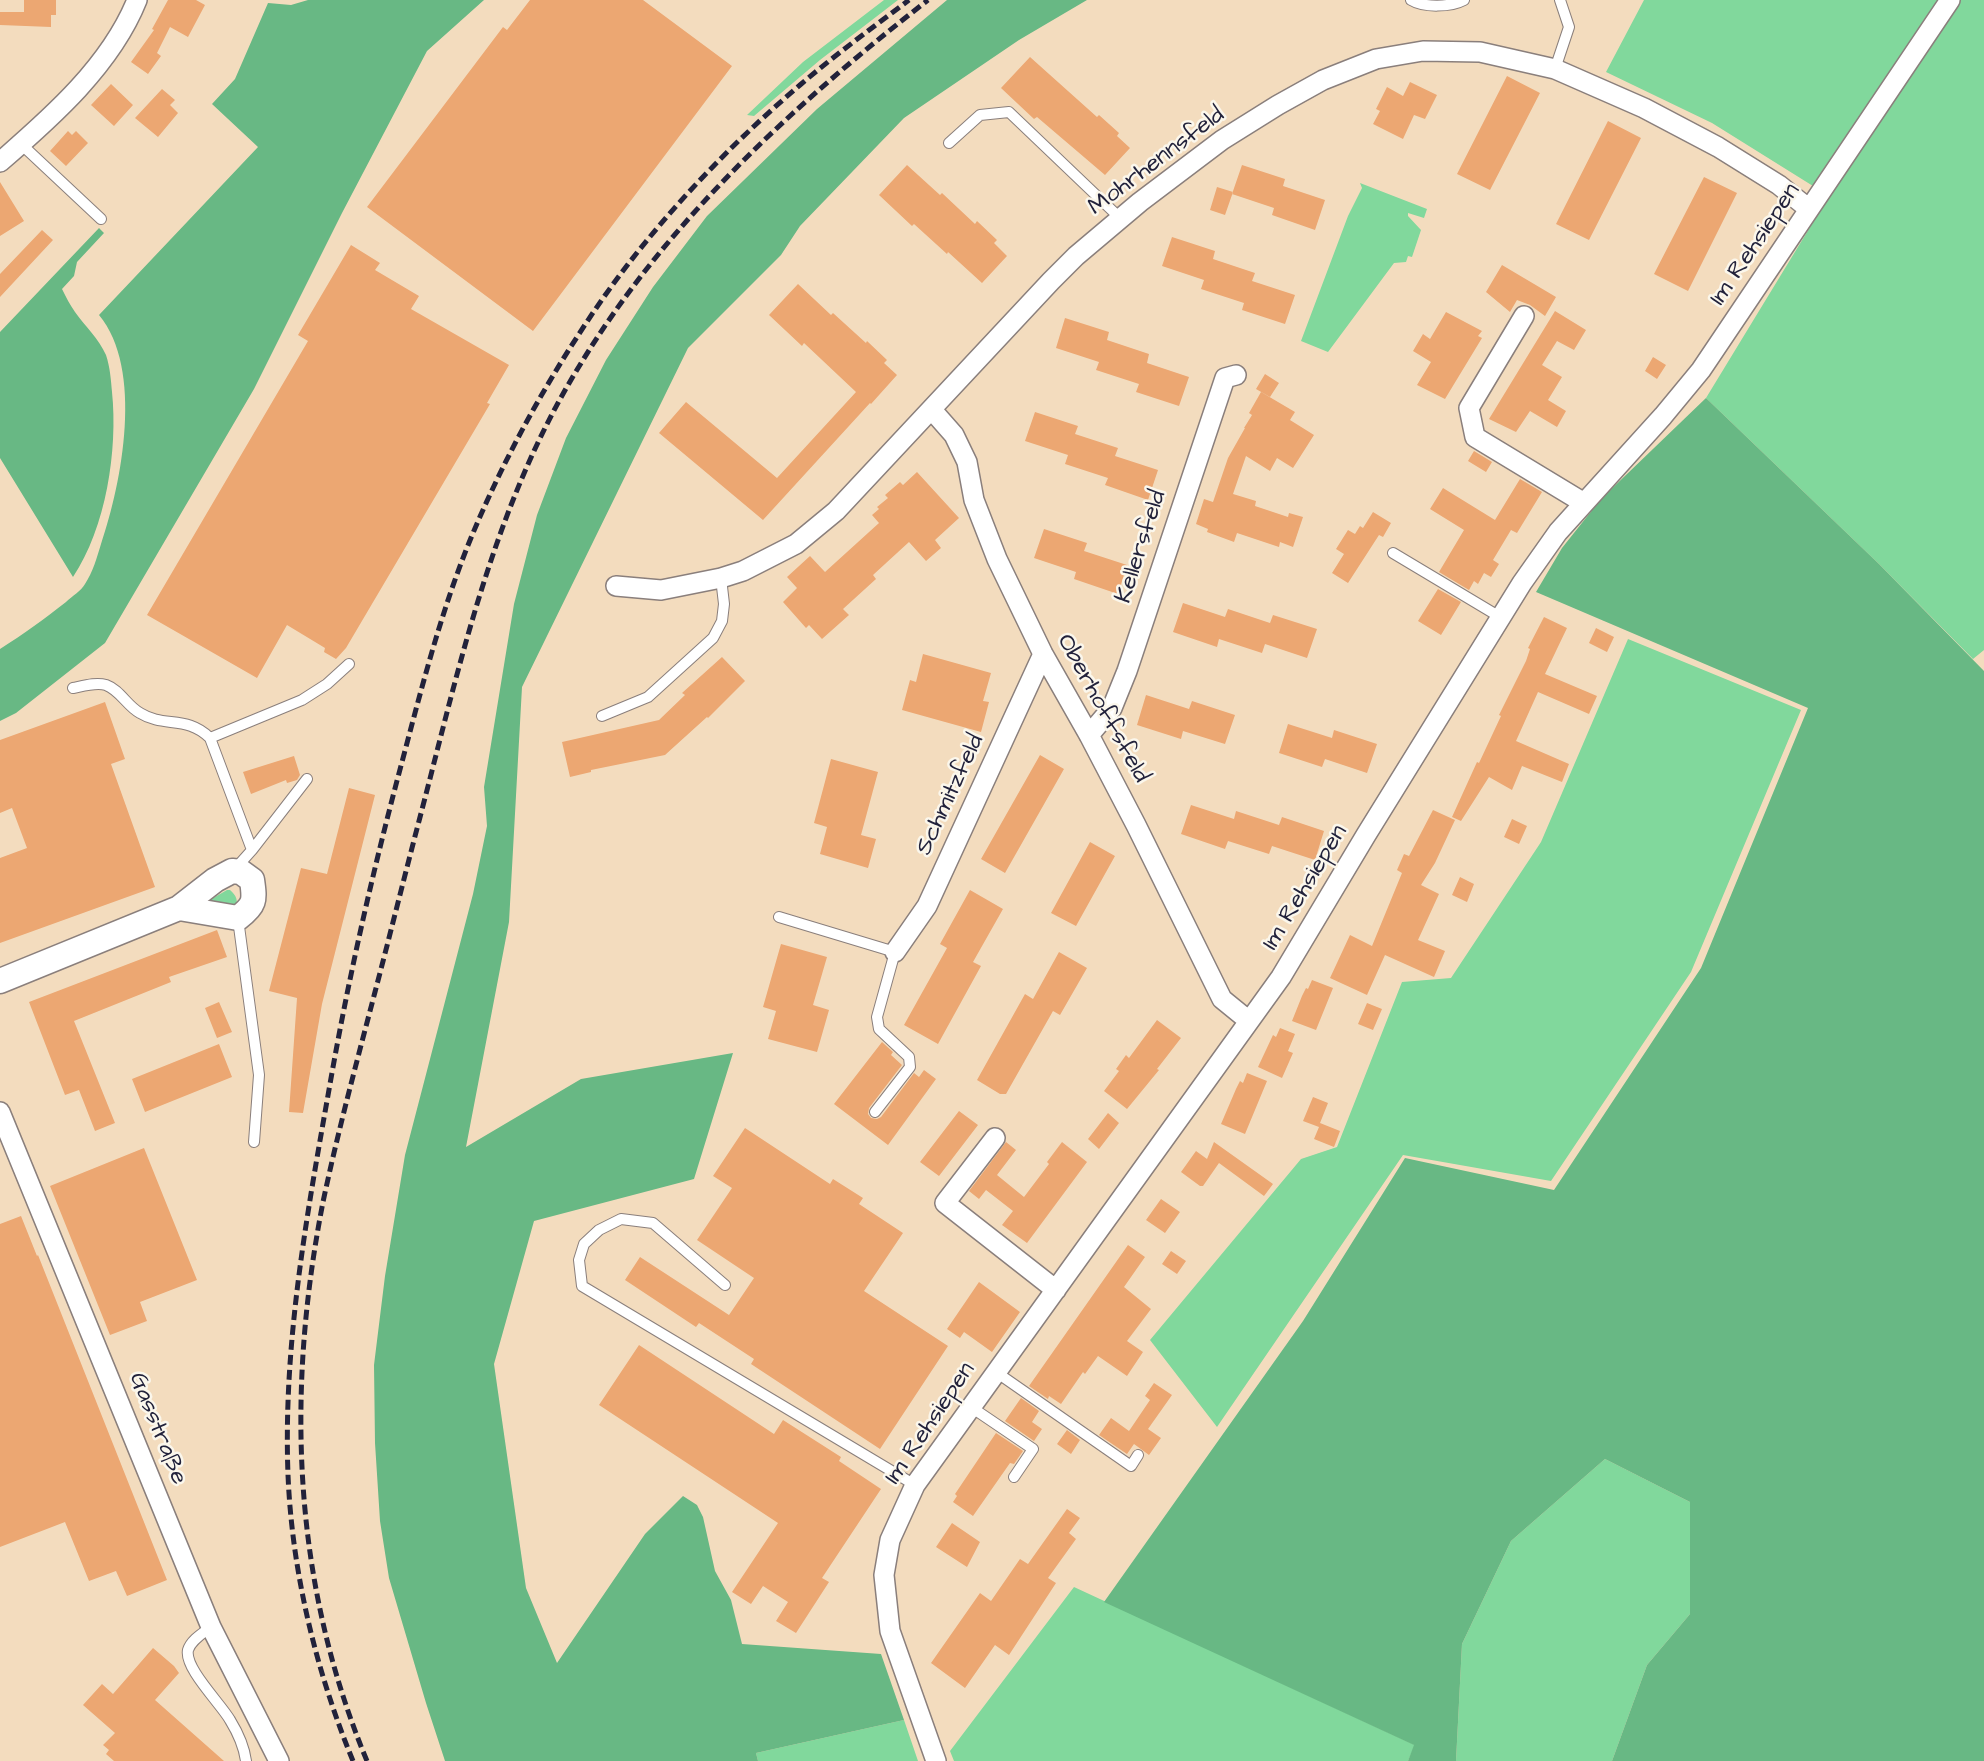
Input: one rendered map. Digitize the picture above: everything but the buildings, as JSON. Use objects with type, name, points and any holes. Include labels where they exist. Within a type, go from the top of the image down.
[{"type":"street","points":[[0,162],[55,114],[98,64],[117,39],[137,0]]},
{"type":"street","name":"Im Rehsiepen","points":[[936,1761],[890,1631],[884,1575],[890,1540],[915,1485],[1281,977],[1522,583],[1558,532],[1701,370],[1950,0]]},
{"type":"street","name":"Mohrhennsfeld","points":[[616,586],[661,590],[721,578],[743,571],[796,544],[836,511],[1051,281],[1120,218],[1222,140],[1278,104],[1324,80],[1376,59],[1423,51],[1480,52],[1555,69],[1644,108],[1718,146],[1809,209]]},
{"type":"street","points":[[1524,316],[1469,408],[1475,437],[1584,503]]},
{"type":"street","name":"Kellersfeld","points":[[1089,735],[1112,708],[1127,671],[1225,378],[1236,375]]},
{"type":"street","name":"Oberhoffsfeld","points":[[932,410],[954,435],[967,462],[974,500],[997,559],[1043,654],[1089,735],[1167,885],[1222,999],[1250,1021]]},
{"type":"street","name":"Schmitzfeld","points":[[895,952],[927,906],[1043,654]]},
{"type":"street","points":[[0,981],[179,908],[215,880],[232,871],[241,872],[253,880],[252,908],[238,918],[179,908]]},
{"type":"street","name":"Gasstraße","points":[[1,1115],[211,1627],[279,1761]]},
{"type":"street","points":[[995,1138],[945,1203],[1056,1290]]},
{"type":"lane","points":[[1411,0],[1419,5],[1458,3],[1464,0]]},
{"type":"lane","points":[[1555,69],[1569,27],[1560,0]]},
{"type":"lane","points":[[949,143],[980,115],[1009,112],[1120,218]]},
{"type":"lane","points":[[21,144],[101,219]]},
{"type":"lane","points":[[1393,553],[1500,617]]},
{"type":"lane","points":[[602,716],[648,697],[713,638],[722,621],[724,604],[721,578]]},
{"type":"lane","points":[[210,738],[302,700],[327,684],[349,664]]},
{"type":"lane","points":[[73,688],[93,684],[106,685],[137,712],[153,719],[182,722],[201,729],[210,738],[252,850]]},
{"type":"lane","points":[[232,871],[252,850],[307,779]]},
{"type":"lane","points":[[779,917],[895,952],[877,1017],[879,1029],[909,1057],[910,1066],[875,1112]]},
{"type":"lane","points":[[238,918],[259,1075],[254,1142]]},
{"type":"lane","points":[[725,1284],[653,1223],[621,1219],[599,1230],[584,1244],[579,1260],[582,1286],[915,1485]]},
{"type":"lane","points":[[996,1372],[1131,1466],[1138,1455]]},
{"type":"lane","points":[[971,1408],[1032,1449],[1014,1477]]},
{"type":"lane","points":[[211,1627],[189,1648],[188,1657],[192,1667],[229,1718],[244,1749],[246,1761]]},
{"type":"green space","points":[[308,0],[484,0],[427,51],[254,389],[105,643],[16,713],[0,721],[0,649],[83,587],[90,575],[109,519],[121,459],[125,395],[121,365],[113,338],[99,315],[258,147],[212,104],[235,79],[268,3],[291,5]]},
{"type":"green space","points":[[884,0],[898,0],[820,60],[754,116],[747,115],[803,62]]},
{"type":"green space","points":[[947,0],[1087,0],[1019,40],[904,118],[800,226],[781,255],[688,348],[522,687],[509,922],[466,1147],[581,1079],[733,1053],[694,1179],[534,1221],[494,1364],[526,1588],[557,1663],[645,1534],[683,1496],[697,1505],[703,1517],[715,1571],[731,1600],[742,1644],[881,1654],[904,1720],[756,1753],[758,1761],[445,1761],[389,1578],[380,1521],[374,1365],[385,1276],[405,1155],[473,894],[487,826],[484,787],[514,604],[537,515],[566,438],[606,360],[653,287],[707,216],[817,109]]},
{"type":"green space","points":[[1644,0],[1984,0],[1984,650],[1973,659],[1879,564],[1706,398],[1829,196],[1712,123],[1606,72]]},
{"type":"green space","points":[[1360,183],[1427,209],[1424,218],[1408,213],[1421,230],[1412,257],[1408,256],[1406,262],[1394,263],[1328,352],[1301,341],[1348,216],[1362,188]]},
{"type":"green space","points":[[99,228],[104,233],[77,262],[74,276],[62,289],[106,355],[111,378],[113,415],[107,488],[94,536],[73,577],[0,458],[0,332]]},
{"type":"green space","points":[[1706,398],[1879,564],[1984,671],[1984,1761],[1612,1761],[1647,1665],[1690,1614],[1690,1502],[1605,1459],[1511,1541],[1462,1644],[1456,1761],[1408,1761],[1414,1745],[1104,1602],[1303,1321],[1405,1158],[1554,1190],[1701,968],[1808,708],[1536,592],[1562,548],[1601,499]]},
{"type":"green space","points":[[1628,639],[1801,710],[1691,972],[1551,1181],[1403,1155],[1217,1427],[1150,1340],[1301,1159],[1337,1147],[1402,982],[1451,978],[1541,842]]},
{"type":"green space","points":[[227,890],[235,896],[235,908],[208,901]]},
{"type":"green space","points":[[1605,1459],[1690,1502],[1690,1614],[1647,1665],[1612,1761],[1456,1761],[1462,1644],[1511,1541]]},
{"type":"green space","points":[[1074,1587],[1415,1745],[1408,1761],[954,1761],[950,1751]]},
{"type":"green space","points":[[904,1720],[918,1761],[758,1761],[756,1753]]},
{"type":"railway","points":[[353,1761],[317,1657],[301,1584],[290,1511],[287,1426],[289,1377],[305,1230],[344,1007],[388,815],[441,623],[473,533],[521,431],[602,299],[653,233],[738,141],[813,74],[909,0]]},
{"type":"railway","points":[[367,1761],[342,1693],[323,1624],[310,1555],[303,1485],[301,1414],[304,1344],[311,1273],[335,1149],[450,701],[483,584],[526,469],[552,414],[617,308],[655,258],[739,165],[784,121],[928,0]]}]
